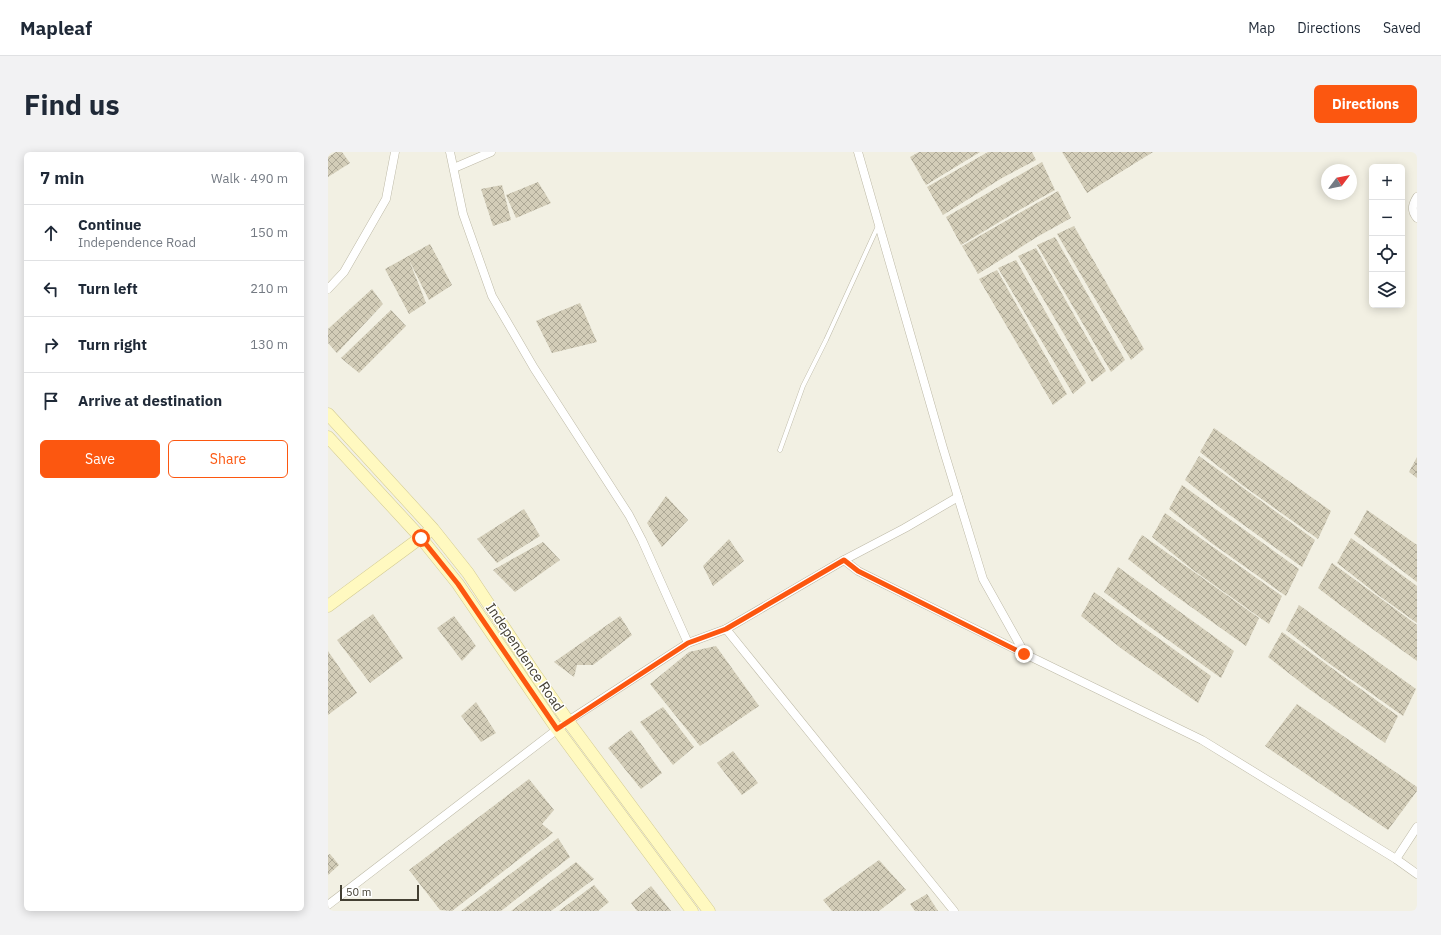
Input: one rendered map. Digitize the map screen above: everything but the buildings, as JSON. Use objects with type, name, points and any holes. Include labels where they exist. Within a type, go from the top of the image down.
[{"type":"main road","name":"Independence Road","points":[[328,414],[433,529],[468,573],[568,721],[709,911]]},
{"type":"main road","name":"Independence Road","points":[[328,437],[421,538],[458,584],[557,729],[692,911]]},
{"type":"main road","points":[[328,606],[433,529]]},
{"type":"street","points":[[328,289],[344,272],[386,199],[394,152]]},
{"type":"street","points":[[450,152],[463,214],[492,296],[534,368],[629,515],[642,540],[688,643]]},
{"type":"street","points":[[454,168],[492,152]]},
{"type":"street","points":[[858,152],[983,579],[1024,654]]},
{"type":"street","points":[[1417,197],[1413,203],[1412,210],[1417,218]]},
{"type":"street","points":[[328,905],[557,729],[688,643],[726,629],[844,560],[905,528],[958,497]]},
{"type":"street","points":[[844,560],[858,571],[1024,654],[1202,740],[1396,859],[1417,874]]},
{"type":"street","points":[[726,629],[954,911]]},
{"type":"street","points":[[1396,859],[1417,826]]},
{"type":"lane","points":[[780,450],[802,386],[826,340],[879,224]]},
{"type":"route","points":[[421,538],[458,584],[524,683],[557,729],[688,643],[726,629],[844,560],[858,571],[1024,654]]}]
